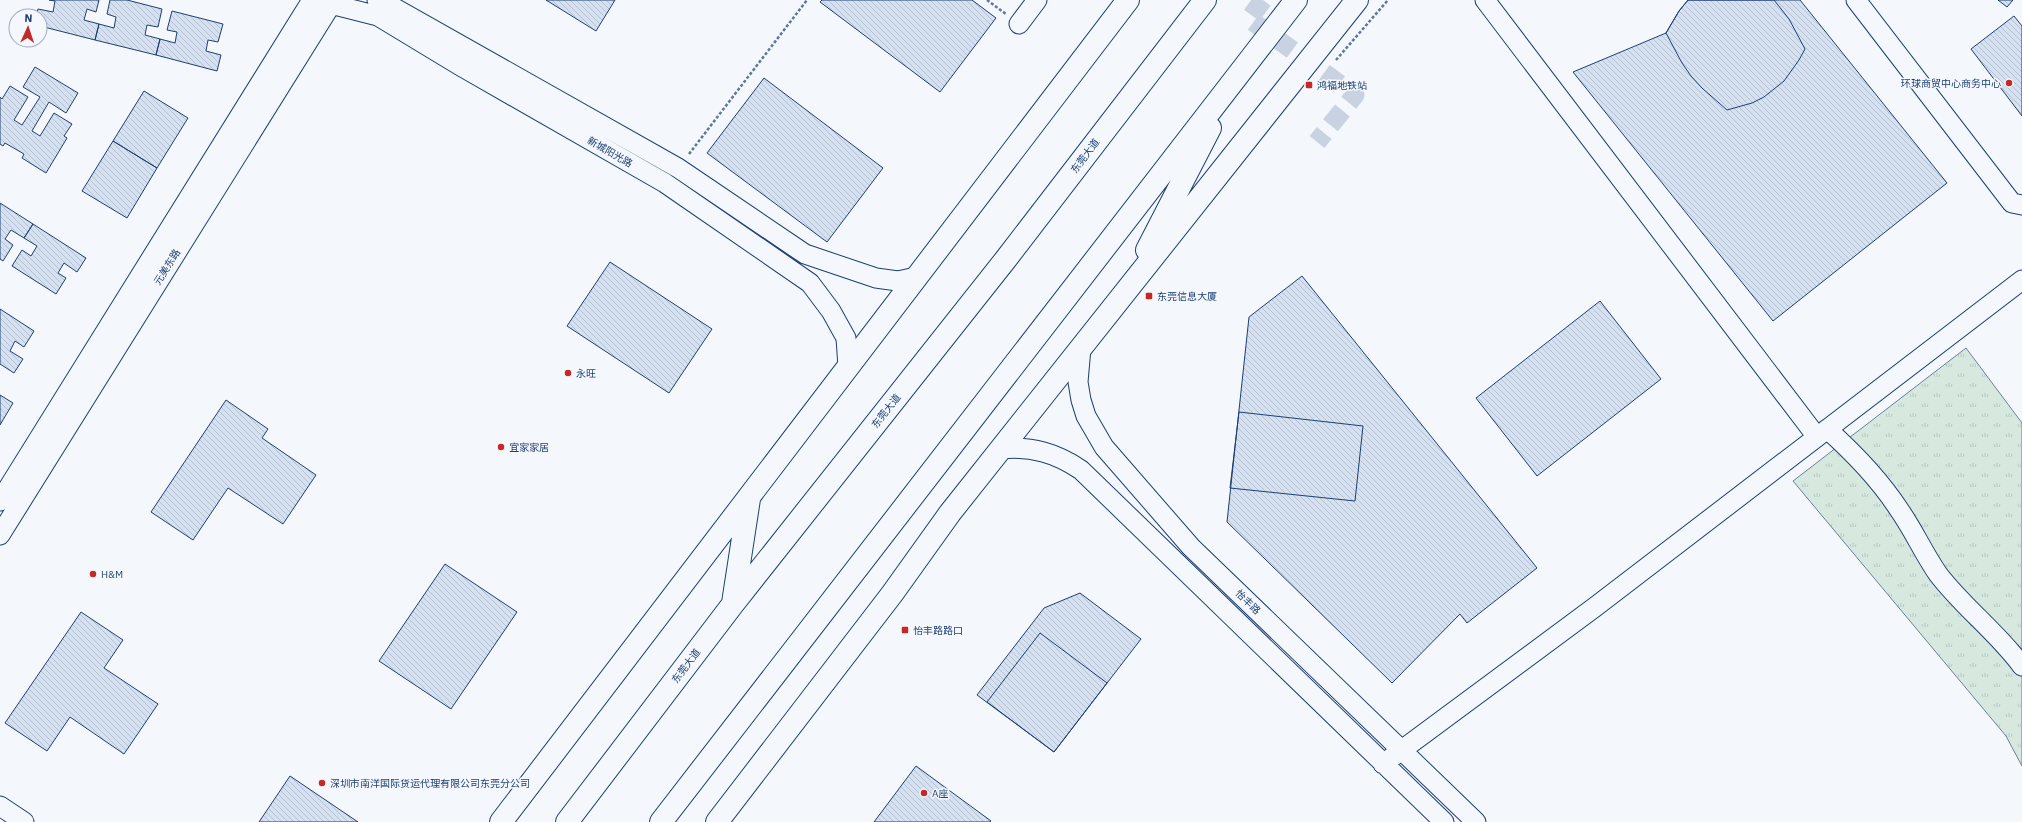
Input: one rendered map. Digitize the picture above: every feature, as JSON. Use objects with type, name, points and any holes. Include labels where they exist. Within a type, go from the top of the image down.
[{"type":"main road","points":[[501,822],[1128,0]]},
{"type":"main road","name":"东莞大道","points":[[567,822],[733,604],[1001,265],[1205,0]]},
{"type":"main road","points":[[661,822],[908,505],[1296,0]]},
{"type":"main road","points":[[717,822],[892,594],[950,513],[1357,0]]},
{"type":"main road","points":[[1129,288],[1237,75]]},
{"type":"main road","points":[[733,604],[750,496]]},
{"type":"street","name":"元美东路","points":[[0,500],[312,0]]},
{"type":"street","name":"新城阳光路","points":[[378,0],[678,168],[805,254],[876,278],[898,281],[916,277]]},
{"type":"street","points":[[1019,24],[1037,0]]},
{"type":"street","points":[[1485,0],[1822,433],[1868,468],[1901,512],[1938,573],[1966,606],[1998,636],[2022,666]]},
{"type":"street","points":[[1856,0],[2012,203],[2022,205]]},
{"type":"street","name":"元美东路","points":[[0,535],[327,1]]},
{"type":"street","name":"新城阳光路","points":[[327,1],[378,16],[464,68],[665,183],[810,283],[832,311],[846,338],[848,367]]},
{"type":"street","points":[[1383,764],[1595,607],[2022,280]]},
{"type":"street","name":"怡丰路","points":[[1081,348],[1078,382],[1081,400],[1086,416],[1104,447],[1191,547],[1476,822]]},
{"type":"street","points":[[1001,449],[1018,448],[1052,453],[1067,460],[1081,470],[1444,822]]},
{"type":"street","points":[[0,806],[24,822]]},
{"type":"path","points":[[678,168],[807,0]]},
{"type":"path","points":[[987,0],[1019,24]]},
{"type":"green space","points":[[1966,348],[2022,423],[2022,766],[2006,736],[1793,481]]},
{"type":"building","points":[[49,0],[99,0],[96,12],[87,9],[84,20],[99,24],[95,40],[48,28],[48,11],[53,12],[55,1]]},
{"type":"building","points":[[110,0],[127,0],[162,9],[158,27],[147,25],[145,35],[160,39],[156,55],[95,40],[99,24],[114,28],[116,17],[107,14]]},
{"type":"building","points":[[546,0],[615,0],[596,31]]},
{"type":"building","points":[[822,0],[972,0],[996,18],[940,92],[820,2]]},
{"type":"building","points":[[1688,0],[1800,0],[1947,183],[1773,321],[1573,72],[1666,33],[1679,11]]},
{"type":"building","points":[[1688,0],[1774,0],[1789,19],[1805,49],[1784,81],[1764,97],[1752,103],[1727,110],[1691,76],[1682,63],[1666,33],[1679,11]]},
{"type":"building","points":[[1998,0],[2013,0],[2007,7]]},
{"type":"building","points":[[172,11],[223,24],[218,42],[208,40],[206,51],[221,55],[217,71],[156,55],[160,39],[175,43],[177,32],[167,30]]},
{"type":"building","name":"环球商贸中心商务中心","points":[[2014,16],[2022,26],[2022,116],[1971,49]]},
{"type":"building","points":[[35,67],[78,93],[66,113],[49,102],[32,131],[40,136],[54,113],[72,124],[64,136],[67,138],[46,173],[22,158],[24,154],[5,143],[3,146],[0,144],[0,97],[2,99],[10,86],[28,97],[14,120],[22,125],[40,97],[23,87]]},
{"type":"building","points":[[764,78],[883,168],[827,242],[707,153]]},
{"type":"building","points":[[144,91],[188,118],[157,168],[113,141]]},
{"type":"building","points":[[113,141],[157,168],[127,218],[82,191]]},
{"type":"building","points":[[0,203],[33,224],[24,238],[11,230],[5,239],[13,245],[3,261],[0,259]]},
{"type":"building","points":[[33,224],[86,258],[77,272],[64,263],[58,273],[66,278],[56,294],[12,266],[22,250],[31,256],[37,246],[24,238]]},
{"type":"building","points":[[610,262],[712,329],[669,393],[567,326]]},
{"type":"building","points":[[1302,276],[1537,568],[1467,623],[1460,614],[1392,683],[1227,522],[1249,317]]},
{"type":"building","points":[[1600,301],[1661,379],[1537,476],[1476,398]]},
{"type":"building","points":[[0,309],[34,331],[24,347],[15,341],[10,351],[23,359],[14,373],[0,364]]},
{"type":"building","points":[[0,395],[13,403],[0,425]]},
{"type":"building","points":[[226,400],[268,429],[262,438],[316,475],[283,524],[228,488],[193,540],[151,512]]},
{"type":"building","points":[[1239,412],[1363,426],[1355,501],[1230,488]]},
{"type":"building","points":[[445,564],[517,612],[451,709],[379,661]]},
{"type":"building","points":[[1080,593],[1141,639],[1054,752],[977,695],[1044,608]]},
{"type":"building","points":[[81,612],[123,640],[104,668],[158,704],[124,754],[70,717],[47,751],[5,723]]},
{"type":"building","points":[[1040,633],[1107,683],[1054,752],[987,702]]},
{"type":"building","name":"A座","points":[[916,766],[991,821],[874,822]]},
{"type":"building","points":[[290,776],[358,822],[259,822]]},
{"type":"tunnel","points":[[1263,0],[1249,19],[1355,95],[1317,142]]},
{"type":"place","name":"环球商贸中心商务中心","points":[[2009,83]]},
{"type":"place","name":"鸿福地铁站","points":[[1309,85]]},
{"type":"place","name":"东莞信息大厦","points":[[1149,296]]},
{"type":"place","name":"永旺","points":[[568,373]]},
{"type":"place","name":"宜家家居","points":[[501,447]]},
{"type":"place","name":"H&M","points":[[93,574]]},
{"type":"place","name":"怡丰路路口","points":[[905,630]]},
{"type":"place","name":"深圳市南洋国际货运代理有限公司东莞分公司","points":[[322,783]]},
{"type":"place","name":"A座","points":[[924,793]]}]
